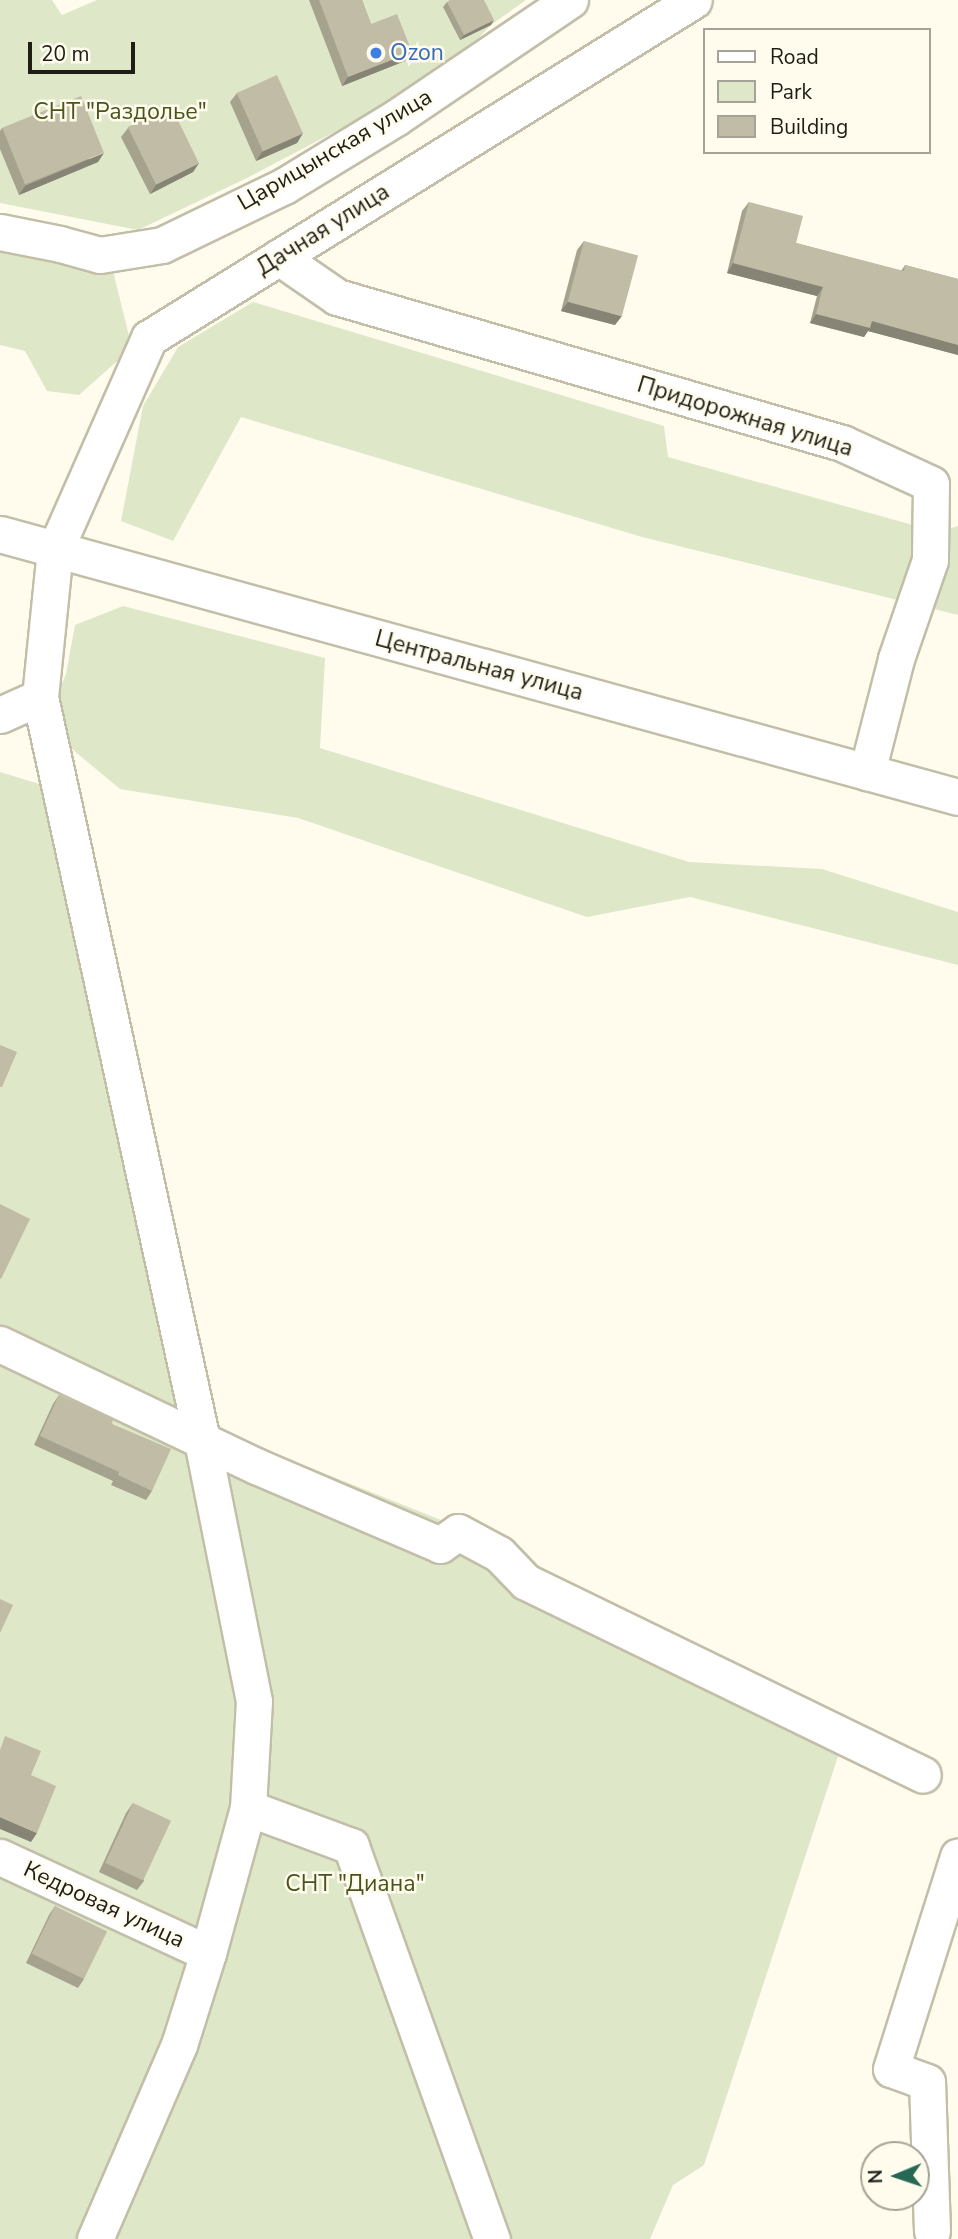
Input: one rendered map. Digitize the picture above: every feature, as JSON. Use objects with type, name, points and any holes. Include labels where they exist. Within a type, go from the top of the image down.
[{"type":"street","name":"Царицынская улица","points":[[0,232],[60,244],[100,256],[162,245],[295,179],[397,117],[570,0]]},
{"type":"street","points":[[647,0],[687,4]]},
{"type":"street","name":"Дачная улица","points":[[95,2239],[179,2045],[208,1953],[248,1808],[254,1701],[202,1440],[40,697],[55,550],[149,338],[687,4]]},
{"type":"street","name":"Придорожная улица","points":[[279,257],[337,297],[842,443],[931,484],[930,560],[896,659],[867,772]]},
{"type":"street","name":"Центральная улица","points":[[0,534],[958,797]]},
{"type":"street","points":[[0,715],[40,697]]},
{"type":"street","points":[[0,1343],[202,1440],[440,1545],[458,1532],[499,1554],[526,1582],[923,1775]]},
{"type":"street","points":[[248,1808],[351,1846],[492,2239]]},
{"type":"street","name":"Кедровая улица","points":[[0,1857],[208,1953]]},
{"type":"street","points":[[932,2231],[927,2082],[891,2069],[955,1873]]},
{"type":"green space","name":"СНТ \"Раздолье\"","points":[[0,0],[52,0],[62,15],[97,0],[526,0],[491,25],[459,59],[422,86],[247,178],[138,230],[0,203]]},
{"type":"green space","points":[[0,242],[33,248],[113,271],[132,348],[79,395],[47,391],[25,351],[0,345]]},
{"type":"green space","points":[[253,302],[664,426],[668,457],[938,532],[958,526],[958,615],[642,537],[241,417],[173,541],[121,521],[143,406],[178,347]]},
{"type":"green space","points":[[123,606],[325,658],[320,748],[689,862],[822,869],[958,912],[958,965],[690,897],[587,917],[298,818],[120,789],[55,735],[50,712],[66,674],[75,625]]},
{"type":"green space","name":"СНТ \"Диана\"","points":[[0,772],[82,797],[216,1430],[501,1544],[529,1576],[846,1732],[704,2165],[673,2185],[650,2239],[0,2239]]},
{"type":"building","points":[[319,0],[362,0],[371,24],[397,14],[412,52],[348,77]]},
{"type":"building","points":[[484,0],[494,20],[464,35],[447,2]]},
{"type":"building","points":[[277,75],[303,133],[263,151],[237,93]]},
{"type":"building","points":[[81,96],[104,153],[25,184],[2,128]]},
{"type":"building","points":[[171,106],[199,164],[156,185],[128,127]]},
{"type":"building","points":[[749,202],[803,216],[796,243],[904,271],[905,265],[958,279],[958,345],[872,321],[870,328],[816,314],[823,287],[733,263]]},
{"type":"building","points":[[584,241],[638,255],[622,316],[568,302]]},
{"type":"building","points":[[0,1045],[17,1052],[2,1087],[0,1087]]},
{"type":"building","points":[[0,1204],[30,1219],[1,1279],[0,1278]]},
{"type":"building","points":[[59,1395],[113,1419],[112,1424],[171,1449],[152,1491],[118,1475],[119,1472],[40,1436]]},
{"type":"building","points":[[0,1599],[13,1605],[0,1633]]},
{"type":"building","points":[[5,1736],[41,1751],[31,1775],[56,1786],[37,1833],[0,1817],[0,1750]]},
{"type":"building","points":[[133,1803],[171,1821],[143,1881],[105,1863]]},
{"type":"building","points":[[55,1906],[107,1931],[84,1979],[32,1954]]},
{"type":"place","name":"Ozon","points":[[376,53]]}]
